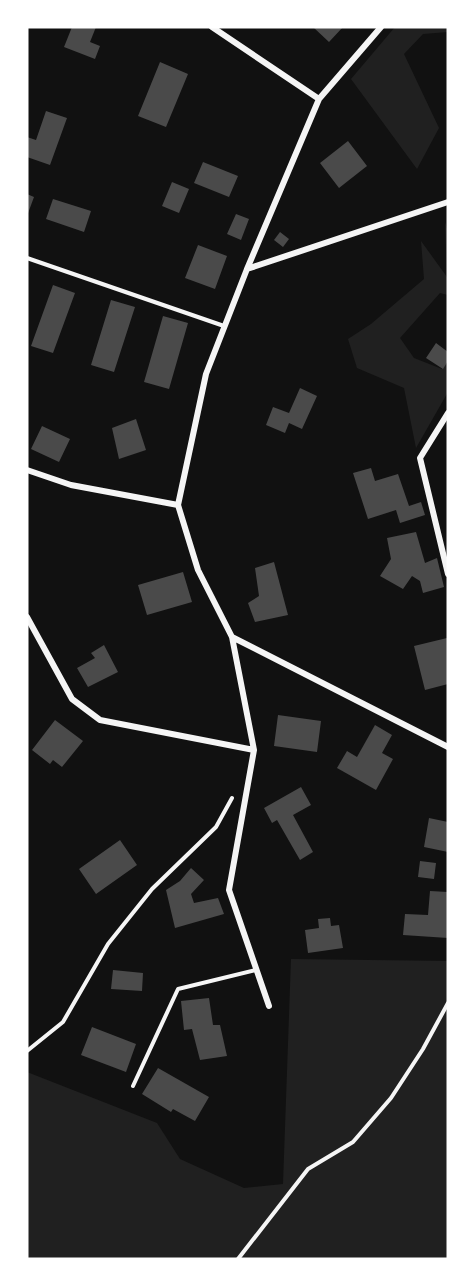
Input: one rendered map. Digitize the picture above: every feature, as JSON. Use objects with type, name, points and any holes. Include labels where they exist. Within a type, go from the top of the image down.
[{"type":"street","points":[[212,27],[319,99]]},
{"type":"street","points":[[269,1006],[229,890],[254,750],[232,637],[198,570],[177,505],[206,374],[247,269],[319,99],[381,27]]},
{"type":"street","points":[[247,269],[448,201]]},
{"type":"street","points":[[448,412],[420,458],[448,574]]},
{"type":"street","points":[[27,470],[71,485],[177,505]]},
{"type":"street","points":[[27,617],[72,699],[100,720],[254,750]]},
{"type":"street","points":[[232,637],[448,747]]},
{"type":"lane","points":[[27,258],[225,326]]},
{"type":"lane","points":[[133,1086],[178,989],[256,970]]},
{"type":"path","points":[[27,1051],[63,1022],[108,944],[152,889],[216,826],[236,791]]},
{"type":"path","points":[[238,1259],[308,1169],[353,1142],[391,1098],[423,1049],[448,1004]]},
{"type":"shaded area","points":[[395,27],[448,27],[448,32],[423,34],[404,54],[439,128],[417,169],[351,79]]},
{"type":"shaded area","points":[[445,222],[448,232],[448,295],[440,293],[400,338],[414,358],[442,369],[448,361],[448,392],[416,448],[404,388],[357,368],[348,339],[371,324],[424,279],[421,241],[447,277]]},
{"type":"shaded area","points":[[291,959],[448,961],[448,1259],[27,1259],[27,1072],[157,1123],[180,1159],[244,1188],[283,1184]]},
{"type":"building","points":[[72,27],[96,27],[90,42],[100,46],[95,59],[64,47]]},
{"type":"building","points":[[313,27],[343,27],[329,42]]},
{"type":"building","points":[[160,62],[188,74],[166,127],[138,116]]},
{"type":"building","points":[[46,111],[67,118],[50,165],[27,157],[27,137],[36,140]]},
{"type":"building","points":[[348,141],[367,166],[339,188],[320,163]]},
{"type":"building","points":[[203,162],[238,176],[229,197],[194,183]]},
{"type":"building","points":[[172,182],[189,189],[179,213],[162,206]]},
{"type":"building","points":[[27,194],[34,197],[27,216]]},
{"type":"building","points":[[53,199],[91,211],[84,232],[46,219]]},
{"type":"building","points":[[236,214],[249,219],[241,240],[227,234]]},
{"type":"building","points":[[280,232],[289,239],[283,247],[274,240]]},
{"type":"building","points":[[198,245],[227,256],[215,289],[185,278]]},
{"type":"building","points":[[53,285],[75,293],[53,353],[31,346]]},
{"type":"building","points":[[111,300],[135,307],[114,372],[91,365]]},
{"type":"building","points":[[163,316],[188,323],[169,389],[144,382]]},
{"type":"building","points":[[436,343],[448,352],[448,361],[443,369],[426,358]]},
{"type":"building","points":[[300,388],[317,396],[302,429],[289,423],[285,433],[266,425],[273,407],[289,413]]},
{"type":"building","points":[[136,419],[146,450],[119,459],[112,428]]},
{"type":"building","points":[[42,426],[70,439],[59,462],[31,449]]},
{"type":"building","points":[[371,468],[375,481],[398,474],[409,506],[421,502],[425,515],[400,523],[396,510],[368,519],[353,473]]},
{"type":"building","points":[[416,532],[425,563],[437,558],[444,587],[423,593],[420,581],[412,576],[403,589],[380,576],[391,559],[387,538]]},
{"type":"building","points":[[274,562],[288,615],[255,622],[248,603],[259,596],[255,568]]},
{"type":"building","points":[[183,572],[192,602],[147,615],[138,585]]},
{"type":"building","points":[[447,638],[448,684],[425,690],[414,646]]},
{"type":"building","points":[[104,645],[118,672],[88,687],[77,668],[95,658],[91,653]]},
{"type":"building","points":[[278,715],[321,721],[317,752],[274,746]]},
{"type":"building","points":[[55,720],[83,741],[62,767],[53,760],[50,764],[32,750]]},
{"type":"building","points":[[375,725],[392,735],[382,753],[393,759],[376,790],[337,768],[347,751],[357,757]]},
{"type":"building","points":[[301,787],[311,805],[293,815],[313,852],[300,860],[277,820],[272,823],[264,808]]},
{"type":"building","points":[[429,818],[448,822],[448,852],[424,847]]},
{"type":"building","points":[[120,840],[137,865],[96,894],[79,869]]},
{"type":"building","points":[[420,861],[436,863],[434,879],[418,877]]},
{"type":"building","points":[[191,868],[204,880],[191,894],[194,903],[218,898],[224,914],[175,928],[166,890],[180,881]]},
{"type":"building","points":[[430,891],[448,892],[448,938],[403,935],[405,914],[428,915]]},
{"type":"building","points":[[330,918],[331,926],[339,925],[343,948],[308,953],[305,930],[319,928],[318,919]]},
{"type":"building","points":[[113,970],[143,973],[142,991],[111,989]]},
{"type":"building","points":[[209,998],[213,1025],[220,1025],[227,1056],[200,1060],[192,1029],[184,1030],[181,1001]]},
{"type":"building","points":[[92,1027],[136,1044],[126,1072],[81,1055]]},
{"type":"building","points":[[158,1068],[209,1097],[195,1121],[173,1109],[171,1112],[142,1094]]}]
